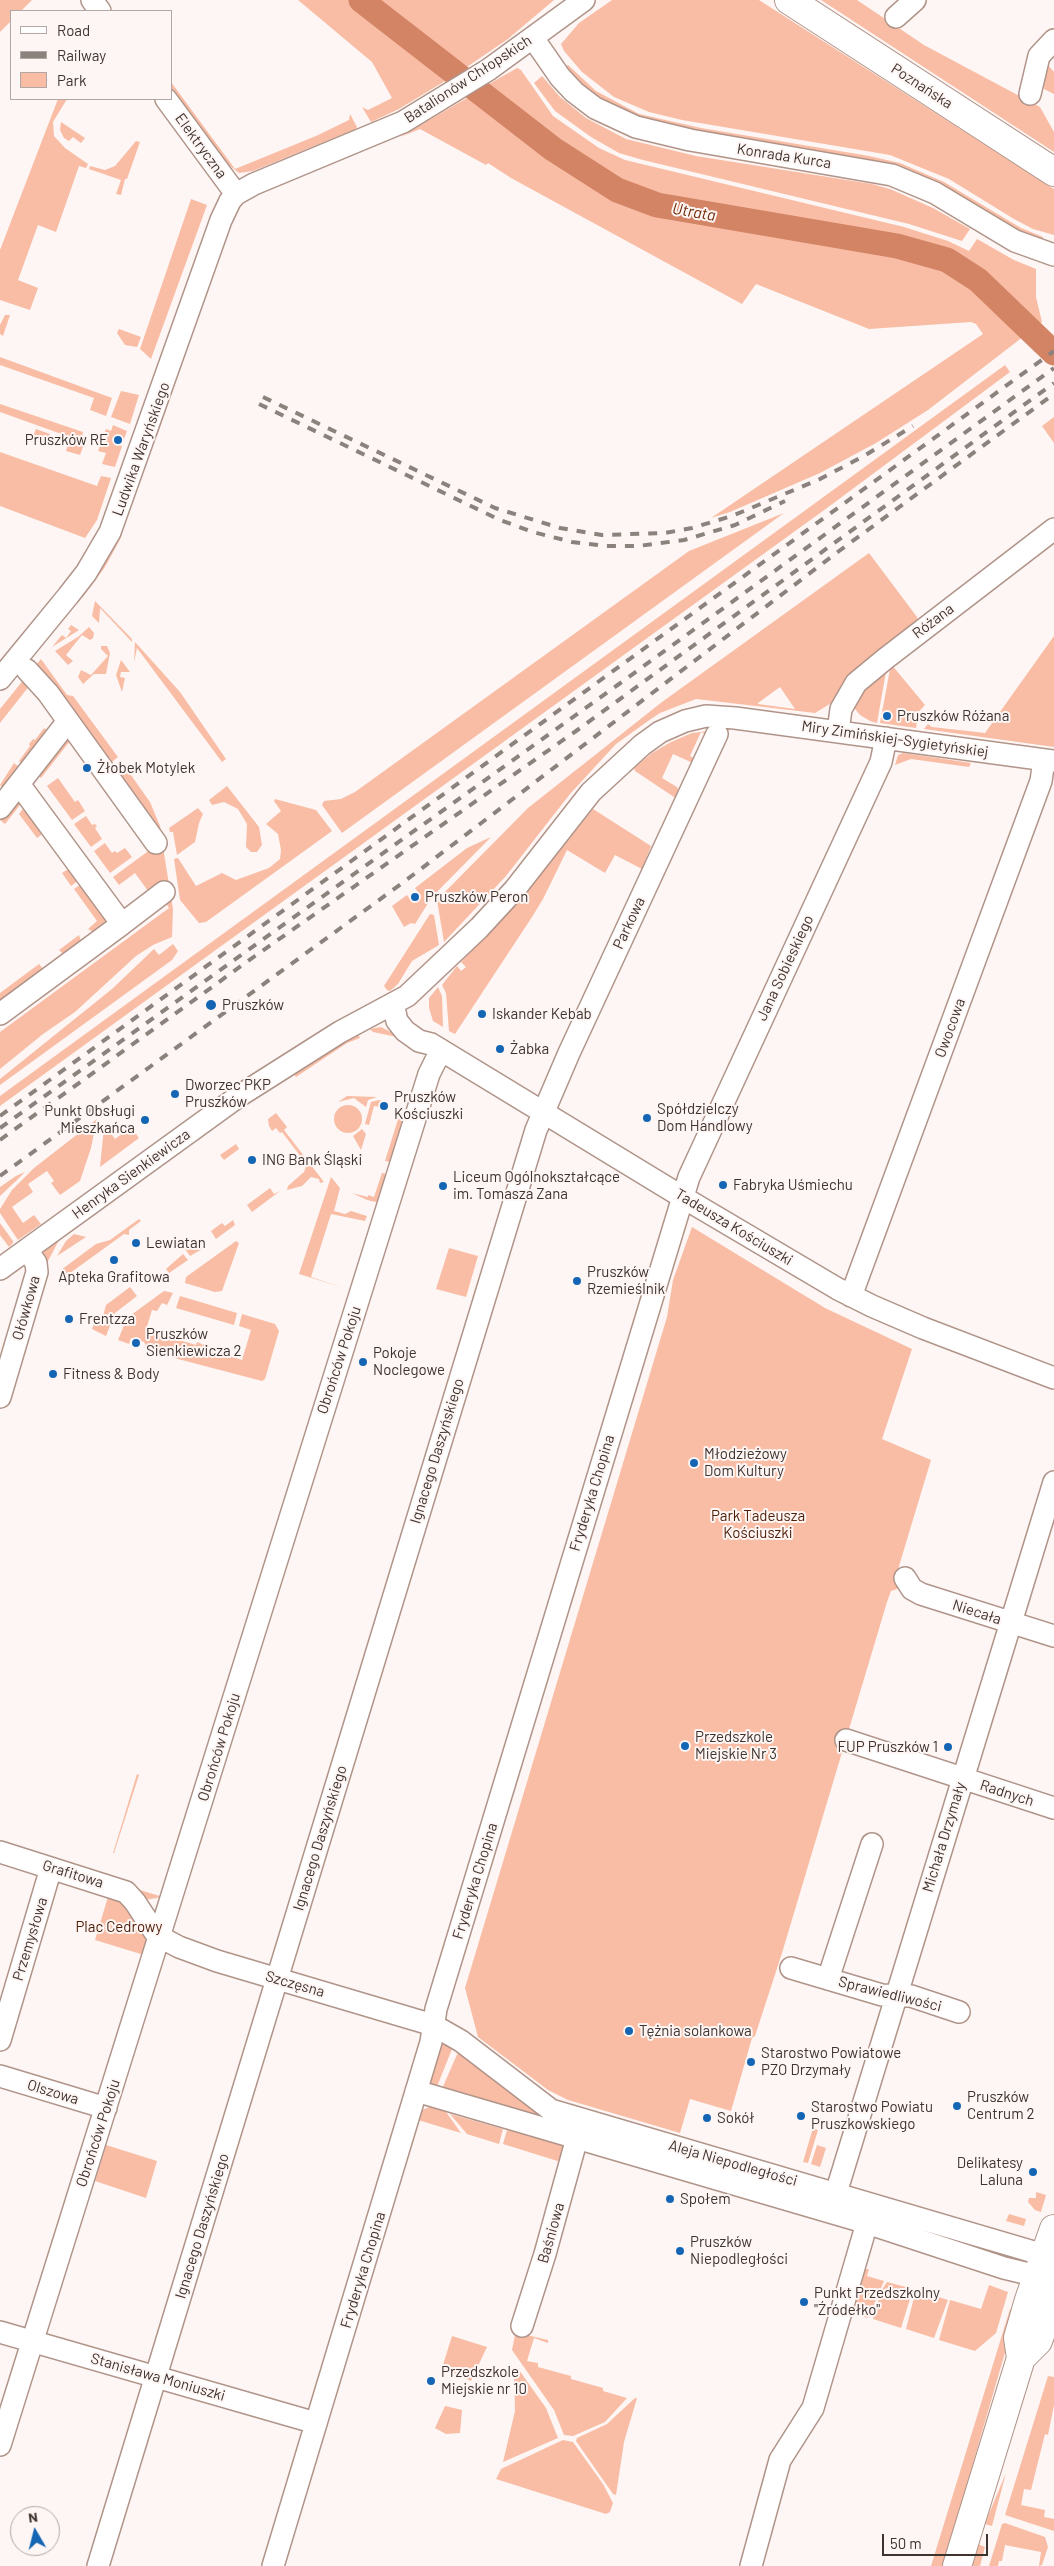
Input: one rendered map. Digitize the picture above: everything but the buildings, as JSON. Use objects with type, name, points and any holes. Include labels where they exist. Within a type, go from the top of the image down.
[{"type":"main road","name":"Poznańska","points":[[789,0],[1054,172]]},
{"type":"main road","points":[[957,2566],[1021,2358],[1018,2338],[1049,2273],[1054,2229]]},
{"type":"street","name":"Batalionów Chłopskich","points":[[236,194],[254,184],[396,125],[441,100],[488,70],[584,0]]},
{"type":"street","points":[[896,17],[915,0]]},
{"type":"street","name":"Konrada Kurca","points":[[533,38],[560,78],[574,92],[595,108],[636,128],[690,140],[892,175],[935,193],[1015,241],[1054,255]]},
{"type":"street","points":[[1030,94],[1039,56],[1054,40]]},
{"type":"street","name":"Elektryczna","points":[[167,100],[236,194]]},
{"type":"street","name":"Ludwika Waryńskiego","points":[[0,679],[80,581],[110,532],[221,220],[236,194]]},
{"type":"street","name":"Różana","points":[[838,732],[841,709],[856,683],[1054,529]]},
{"type":"street","points":[[27,670],[68,721],[156,843]]},
{"type":"street","name":"Miry Zimińskiej-Sygietyńskiej","points":[[392,1004],[430,975],[479,928],[514,889],[591,792],[642,745],[660,732],[685,721],[706,716],[735,718],[1049,761]]},
{"type":"street","points":[[0,808],[68,721]]},
{"type":"street","name":"Parkowa","points":[[542,1111],[717,734]]},
{"type":"street","name":"Jana Sobieskiego","points":[[684,1198],[689,1177],[881,762],[886,738]]},
{"type":"street","name":"Owocowa","points":[[852,1296],[1049,761]]},
{"type":"street","points":[[19,784],[122,924]]},
{"type":"street","points":[[0,1014],[164,892]]},
{"type":"street","name":"Tadeusza Kościuszki","points":[[392,1004],[397,1021],[405,1031],[419,1041],[436,1047],[684,1198],[852,1296],[923,1328],[1054,1378]]},
{"type":"street","name":"Henryka Sienkiewicza","points":[[0,1269],[239,1096],[340,1032],[392,1004]]},
{"type":"street","name":"Obrońców Pokoju","points":[[0,2446],[436,1047]]},
{"type":"street","name":"Ignacego Daszyńskiego","points":[[98,2566],[542,1111]]},
{"type":"street","name":"Fryderyka Chopina","points":[[273,2566],[431,2042],[433,2025],[594,1486],[684,1198]]},
{"type":"street","name":"Ołówkowa","points":[[0,1397],[37,1272],[36,1263],[27,1250]]},
{"type":"street","name":"Michała Drzymały","points":[[836,2193],[1054,1482]]},
{"type":"street","name":"Niecała","points":[[905,1578],[912,1589],[921,1594],[1054,1636]]},
{"type":"street","name":"Radnych","points":[[846,1740],[1054,1808]]},
{"type":"street","points":[[828,1979],[872,1844]]},
{"type":"street","name":"Grafitowa","points":[[0,1852],[122,1890],[129,1895],[160,1937]]},
{"type":"street","name":"Przemysłowa","points":[[0,2040],[51,1868]]},
{"type":"street","points":[[138,1907],[171,1900]]},
{"type":"street","name":"Szczęsna","points":[[160,1937],[197,1954],[433,2025]]},
{"type":"street","name":"Sprawiedliwości","points":[[791,1968],[882,1995],[911,1996],[959,2012]]},
{"type":"street","name":"Aleja Niepodległości","points":[[433,2025],[461,2041],[548,2119],[577,2138],[867,2223],[932,2246],[1049,2273]]},
{"type":"street","name":"Olszowa","points":[[0,2076],[106,2108]]},
{"type":"street","name":"Aleja Niepodległości","points":[[416,2091],[548,2119],[836,2193],[940,2224],[1049,2273]]},
{"type":"street","name":"Baśniowa","points":[[522,2326],[545,2254],[577,2138]]},
{"type":"street","points":[[751,2566],[780,2460],[813,2408],[867,2223]]},
{"type":"street","points":[[932,2246],[940,2224]]},
{"type":"street","name":"Stanisława Moniuszki","points":[[0,2332],[316,2423]]},
{"type":"green space","points":[[0,0],[32,0],[22,10],[10,10],[10,22],[0,32]]},
{"type":"green space","points":[[298,0],[352,0],[450,78],[399,109],[371,122],[362,107],[368,110],[392,98],[372,62]]},
{"type":"green space","points":[[369,0],[554,0],[508,39],[461,71]]},
{"type":"green space","points":[[612,0],[759,0],[1054,189],[1054,235],[1033,229],[1014,219],[949,179],[890,155],[682,120],[649,112],[614,97],[582,72],[564,51],[561,44],[579,23]]},
{"type":"green space","points":[[821,0],[857,0],[924,45],[1040,107],[1054,132],[1054,152]]},
{"type":"green space","points":[[1046,57],[1047,64],[1054,72],[1054,94],[1044,89]]},
{"type":"green space","points":[[568,65],[596,91],[639,114],[701,128],[869,156],[900,163],[944,182],[1021,228],[1043,237],[1043,244],[956,196],[658,126],[598,100],[562,68]]},
{"type":"green space","points":[[517,68],[521,70],[553,116],[599,148],[625,160],[904,227],[948,241],[969,251],[977,239],[1014,260],[1036,269],[1036,297],[1042,322],[1036,326],[992,284],[971,267],[930,248],[878,236],[666,201],[623,186],[554,144],[488,94],[490,90],[487,92],[482,88]]},
{"type":"green space","points":[[542,76],[560,97],[586,118],[626,139],[696,156],[872,184],[890,189],[933,208],[970,229],[962,241],[909,224],[619,153],[591,137],[555,111],[534,83]]},
{"type":"green space","points":[[172,83],[235,169],[316,136],[349,120],[350,114],[357,127],[253,171],[239,173],[226,163],[223,166],[172,96]]},
{"type":"green space","points":[[472,95],[561,163],[607,191],[626,200],[683,216],[892,250],[923,258],[947,266],[963,275],[983,290],[1028,333],[928,410],[876,443],[820,473],[730,512],[711,518],[983,334],[976,324],[971,322],[869,329],[756,284],[742,304],[511,178],[488,163],[486,165],[420,129],[400,137]]},
{"type":"green space","points":[[58,100],[66,100],[53,122],[54,136],[65,148],[88,164],[86,168],[79,166],[56,232],[38,225],[18,280],[38,288],[30,310],[0,300],[0,250]]},
{"type":"green space","points":[[61,122],[85,138],[81,143],[73,137],[69,141],[64,138],[60,130]]},
{"type":"green space","points":[[136,141],[140,142],[127,179],[125,179],[121,195],[116,194],[121,180],[89,169],[90,166],[105,170],[115,166]]},
{"type":"green space","points":[[191,199],[207,205],[151,359],[140,349]]},
{"type":"green space","points":[[5,315],[10,315],[3,336],[0,334],[0,325]]},
{"type":"green space","points":[[119,329],[141,337],[137,347],[125,345],[117,333]]},
{"type":"green space","points":[[188,340],[190,341],[157,436],[155,436]]},
{"type":"green space","points":[[0,357],[112,398],[106,416],[90,410],[94,398],[0,365]]},
{"type":"green space","points":[[1005,365],[1010,372],[827,508],[0,1106],[0,1096]]},
{"type":"green space","points":[[121,391],[139,395],[130,424],[111,417]]},
{"type":"green space","points":[[0,404],[83,432],[81,441],[0,412]]},
{"type":"green space","points":[[1054,417],[1054,443],[1042,426]]},
{"type":"green space","points":[[113,425],[127,431],[124,439],[116,436],[114,443],[122,446],[115,467],[102,464],[106,453],[98,451],[106,429],[111,431]]},
{"type":"green space","points":[[36,429],[50,434],[46,444],[32,439]]},
{"type":"green space","points":[[69,440],[83,447],[80,455],[66,451]]},
{"type":"green space","points":[[0,452],[97,486],[101,476],[111,478],[97,520],[85,538],[0,506]]},
{"type":"green space","points":[[784,513],[342,833],[322,805],[324,801],[341,799],[355,792],[689,551]]},
{"type":"green space","points":[[123,534],[105,567],[82,598],[83,594]]},
{"type":"green space","points":[[869,553],[917,617],[919,627],[833,702],[815,713],[696,699],[660,713],[648,721],[616,744],[570,794],[506,876],[444,942],[437,900],[528,808],[662,702]],"holes":[[[780,687],[795,709],[758,704],[758,703]]]},
{"type":"green space","points":[[95,601],[132,639],[132,642],[100,608],[99,623],[92,616]]},
{"type":"green space","points":[[71,625],[79,630],[52,647],[62,635],[66,638],[71,631],[68,629]]},
{"type":"green space","points":[[89,627],[94,633],[93,638],[90,640],[82,635],[66,655],[73,661],[68,665],[55,651],[78,637]]},
{"type":"green space","points":[[1054,636],[1054,747],[924,729],[928,724],[932,727],[985,733]]},
{"type":"green space","points":[[135,642],[180,692],[226,759],[222,762],[137,648],[134,662]]},
{"type":"green space","points":[[101,646],[107,646],[110,653],[106,674],[94,674],[83,684],[78,677],[81,670],[91,675],[108,656],[101,649]]},
{"type":"green space","points":[[41,659],[67,695],[73,696],[118,757],[112,762],[66,700],[35,666]]},
{"type":"green space","points":[[121,660],[130,672],[121,672],[120,677],[125,678],[122,692],[116,675]]},
{"type":"green space","points":[[891,664],[925,705],[911,720],[917,722],[916,728],[880,723]]},
{"type":"green space","points":[[887,666],[877,723],[860,715],[851,704],[853,695]]},
{"type":"green space","points":[[25,678],[30,685],[0,723],[0,709]]},
{"type":"green space","points":[[44,728],[48,731],[22,764],[19,761],[30,746],[29,744],[33,739],[35,740]]},
{"type":"green space","points":[[718,730],[710,736],[701,732],[690,756],[698,760],[695,764],[673,754],[662,778],[677,787],[679,791],[677,799],[635,771],[634,768],[652,753],[671,742],[692,733]]},
{"type":"green space","points":[[66,739],[70,741],[41,778],[35,771]]},
{"type":"green space","points":[[903,753],[971,763],[969,767],[911,759],[895,765],[898,755]]},
{"type":"green space","points":[[121,761],[150,802],[160,826],[162,835],[156,832],[160,829],[114,766]]},
{"type":"green space","points":[[14,763],[19,767],[3,788],[0,785]]},
{"type":"green space","points":[[58,778],[75,802],[78,800],[85,811],[72,820],[47,786]]},
{"type":"green space","points":[[227,786],[259,827],[262,845],[257,852],[251,852],[246,847],[247,824],[238,809],[224,802],[212,805],[209,800]]},
{"type":"green space","points":[[275,799],[316,810],[332,831],[206,922],[199,923],[180,900],[174,859],[178,858],[196,886],[222,873],[236,880],[269,868],[280,859],[281,850],[278,834],[266,824],[281,811],[274,801]]},
{"type":"green space","points":[[24,800],[5,824],[0,820],[11,803]]},
{"type":"green space","points":[[25,806],[44,833],[37,838],[19,814]]},
{"type":"green space","points":[[198,808],[203,814],[195,842],[177,855],[173,832],[170,832],[169,828]]},
{"type":"green space","points":[[593,809],[651,846],[642,869],[615,855],[605,873],[567,850],[532,917],[455,1034],[449,1031],[446,993],[442,985],[457,966],[461,971],[466,967],[461,962],[525,894]]},
{"type":"green space","points":[[86,816],[92,825],[95,824],[97,826],[95,828],[102,839],[91,847],[74,824]]},
{"type":"green space","points":[[491,837],[432,897],[415,924],[411,923],[404,927],[392,906],[407,895],[413,903],[421,896],[415,888],[467,848]]},
{"type":"green space","points":[[162,841],[173,909],[172,937],[153,945],[136,956],[75,1012],[43,1034],[0,1069],[0,1032],[169,908],[163,899],[151,895],[135,873],[119,885],[113,877]]},
{"type":"green space","points":[[105,843],[112,853],[115,851],[117,853],[125,848],[132,857],[110,873],[94,851]]},
{"type":"green space","points":[[70,868],[79,880],[71,886],[62,873]]},
{"type":"green space","points":[[81,884],[106,918],[104,924],[93,932],[88,929],[97,921],[74,889]]},
{"type":"green space","points":[[430,914],[434,915],[439,945],[412,961],[398,984],[390,991],[387,990],[384,986]]},
{"type":"green space","points":[[79,935],[81,941],[63,954],[59,950]]},
{"type":"green space","points":[[173,944],[178,951],[172,960],[0,1085],[0,1079],[112,989],[154,949],[159,955]]},
{"type":"green space","points":[[39,964],[43,969],[0,1000],[0,993]]},
{"type":"green space","points":[[438,987],[442,996],[443,1027],[433,1021],[429,1008],[429,998]]},
{"type":"green space","points":[[381,1027],[425,1050],[428,1056],[397,1037],[373,1032],[370,1029]]},
{"type":"green space","points":[[358,1034],[360,1038],[347,1043],[296,1077],[293,1073],[326,1049]]},
{"type":"green space","points":[[347,1096],[377,1097],[368,1100],[366,1107],[354,1098],[338,1102]]},
{"type":"green space","points":[[381,1101],[380,1107],[374,1106],[369,1125],[365,1124],[371,1102]]},
{"type":"green space","points":[[348,1105],[358,1109],[362,1119],[358,1129],[348,1133],[338,1129],[334,1119],[338,1109]]},
{"type":"green space","points":[[276,1113],[287,1127],[284,1130],[324,1182],[320,1183],[319,1179],[311,1177],[302,1186],[287,1190],[288,1186],[304,1172],[306,1167],[304,1161],[282,1132],[280,1133],[276,1128],[272,1131],[269,1126],[268,1119]]},
{"type":"green space","points":[[400,1113],[405,1114],[397,1141],[390,1162],[385,1161]]},
{"type":"green space","points":[[97,1119],[91,1148],[80,1181],[60,1195],[51,1183],[54,1181],[47,1171],[28,1184],[33,1192],[12,1207],[23,1223],[34,1215],[41,1224],[18,1240],[0,1213],[0,1209],[12,1190],[34,1168]]},
{"type":"green space","points":[[106,1126],[115,1139],[126,1131],[129,1134],[134,1131],[139,1138],[100,1167],[104,1127]]},
{"type":"green space","points":[[362,1129],[366,1134],[361,1150],[353,1136]]},
{"type":"green space","points":[[236,1144],[239,1149],[224,1160],[220,1155]]},
{"type":"green space","points":[[25,1172],[0,1196],[0,1187]]},
{"type":"green space","points":[[382,1173],[386,1174],[379,1196],[385,1198],[380,1203],[367,1200],[352,1193],[374,1197]]},
{"type":"green space","points":[[331,1177],[340,1188],[334,1211],[345,1214],[351,1211],[367,1216],[365,1221],[331,1214],[311,1277],[344,1288],[299,1274]]},
{"type":"green space","points":[[270,1188],[274,1194],[280,1191],[252,1212],[247,1205]]},
{"type":"green space","points":[[139,1219],[141,1221],[129,1230],[129,1235],[124,1234],[66,1276],[61,1270],[96,1244],[110,1240]]},
{"type":"green space","points":[[233,1220],[235,1225],[216,1239],[211,1231],[222,1223],[225,1226]]},
{"type":"green space","points":[[0,1223],[13,1241],[9,1247],[0,1235]]},
{"type":"green space","name":"Park Tadeusza Kościuszki","points":[[692,1227],[825,1308],[912,1349],[882,1439],[931,1460],[896,1576],[899,1581],[897,1589],[891,1591],[887,1602],[782,1953],[755,2036],[752,2038],[731,2111],[690,2099],[680,2133],[568,2100],[548,2090],[478,2037],[465,1988],[667,1317],[673,1280]]},
{"type":"green space","points":[[74,1234],[86,1237],[57,1256],[66,1241]]},
{"type":"green space","points":[[60,1238],[47,1263],[45,1264],[43,1250]]},
{"type":"green space","points":[[200,1239],[204,1248],[190,1256],[185,1249]]},
{"type":"green space","points":[[236,1241],[239,1243],[222,1291],[215,1292],[185,1283],[186,1277]]},
{"type":"green space","points":[[449,1248],[478,1256],[466,1297],[436,1289]]},
{"type":"green space","points":[[183,1254],[188,1260],[169,1273],[166,1269]]},
{"type":"green space","points":[[130,1287],[137,1296],[115,1313],[106,1336],[92,1329],[96,1318],[102,1320],[106,1305]]},
{"type":"green space","points":[[164,1291],[173,1293],[167,1305],[162,1303],[157,1311],[152,1310],[146,1330],[196,1345],[197,1342],[202,1344],[202,1347],[203,1344],[209,1345],[208,1349],[242,1360],[251,1330],[239,1326],[242,1314],[275,1324],[279,1331],[265,1379],[262,1381],[178,1359],[147,1348],[144,1342],[131,1338],[129,1344],[118,1340],[127,1318]]},
{"type":"green space","points":[[180,1296],[237,1313],[234,1325],[176,1308]]},
{"type":"green space","points":[[137,1774],[139,1775],[113,1853]]},
{"type":"green space","points":[[130,1887],[163,1897],[145,1900]]},
{"type":"green space","name":"Plac Cedrowy","points":[[116,1895],[150,1938],[144,1955],[95,1940],[108,1897]]},
{"type":"green space","points":[[442,2045],[452,2045],[452,2049],[436,2089],[428,2081],[439,2047]]},
{"type":"green space","points":[[459,2050],[536,2110],[536,2114],[441,2091]]},
{"type":"green space","points":[[432,2106],[444,2109],[461,2133],[418,2120],[422,2110]]},
{"type":"green space","points":[[450,2114],[503,2129],[499,2144],[467,2134]]},
{"type":"green space","points":[[813,2128],[818,2130],[808,2163],[803,2162]]},
{"type":"green space","points":[[507,2130],[561,2145],[564,2147],[564,2163],[503,2144]]},
{"type":"green space","points":[[106,2145],[157,2161],[146,2198],[95,2181]]},
{"type":"green space","points":[[817,2145],[826,2148],[820,2167],[811,2164]]},
{"type":"green space","points":[[1036,2192],[1046,2195],[1041,2212],[1035,2210],[1028,2202],[1029,2198],[1036,2198]]},
{"type":"green space","points":[[1009,2214],[1026,2219],[1024,2226],[1006,2221]]},
{"type":"green space","points":[[947,2236],[1012,2253],[1010,2259],[947,2239]]},
{"type":"green space","points":[[863,2269],[869,2269],[867,2276],[884,2281],[868,2318],[849,2312]]},
{"type":"green space","points":[[887,2282],[913,2289],[901,2328],[873,2319],[881,2291]]},
{"type":"green space","points":[[989,2285],[1008,2292],[996,2333],[975,2351],[939,2340],[950,2300],[981,2309]]},
{"type":"green space","points":[[916,2290],[948,2300],[934,2338],[906,2329]]},
{"type":"green space","points":[[1010,2309],[1017,2311],[943,2566],[931,2566]]},
{"type":"green space","points":[[518,2333],[548,2340],[548,2343],[534,2338],[527,2361],[538,2363],[538,2367],[571,2376],[571,2379],[603,2388],[603,2391],[627,2398],[605,2422],[573,2436],[564,2435],[554,2410],[512,2350],[515,2335]]},
{"type":"green space","points":[[452,2336],[487,2347],[471,2381],[442,2368]]},
{"type":"green space","points":[[514,2369],[519,2370],[546,2408],[558,2438],[503,2462],[515,2411]]},
{"type":"green space","points":[[1048,2376],[1054,2377],[1054,2405],[1048,2435],[1045,2434],[1031,2490],[1024,2489],[1021,2505],[1045,2510],[1044,2517],[1054,2519],[1054,2531],[1005,2515]]},
{"type":"green space","points":[[637,2398],[624,2442],[616,2495],[613,2494],[576,2441],[577,2438],[607,2424]]},
{"type":"green space","points":[[445,2406],[462,2410],[460,2433],[446,2434],[435,2428]]},
{"type":"green space","points":[[563,2440],[573,2442],[603,2484],[613,2503],[610,2512],[606,2514],[496,2479],[501,2469]]},
{"type":"green space","points":[[1006,2473],[992,2526],[985,2524],[988,2516]]},
{"type":"green space","points":[[1005,2523],[1045,2537],[1048,2547],[1042,2565],[1039,2566],[1041,2552],[1005,2545],[1002,2561],[999,2561],[998,2566],[989,2566],[1002,2524]]},
{"type":"green space","points":[[978,2544],[985,2547],[980,2566],[971,2566]]},
{"type":"waterway","name":"Utrata","points":[[361,0],[553,149],[617,190],[657,205],[897,246],[947,260],[978,280],[1054,353]]},
{"type":"railway","points":[[0,1116],[1054,351]]},
{"type":"railway","points":[[0,1128],[619,684],[1054,368]]},
{"type":"railway","points":[[0,1140],[255,956],[576,731],[1054,383]]},
{"type":"railway","points":[[0,1176],[401,884],[839,551],[1054,394]]},
{"type":"railway","points":[[263,397],[495,508],[560,528],[602,535],[665,533],[692,528],[732,516],[820,479],[864,456],[913,426]]},
{"type":"railway","points":[[259,404],[500,520],[533,532],[572,542],[606,546],[638,546],[684,540],[735,525],[785,501]]},
{"type":"place","name":"Pruszków RE","points":[[118,440]]},
{"type":"place","name":"Pruszków Różana","points":[[887,716]]},
{"type":"place","name":"Żłobek Motylek","points":[[87,768]]},
{"type":"place","name":"Pruszków Peron","points":[[415,897]]},
{"type":"place","name":"Pruszków","points":[[211,1005]]},
{"type":"place","name":"Iskander Kebab","points":[[482,1014]]},
{"type":"place","name":"Żabka","points":[[500,1049]]},
{"type":"place","name":"Dworzec PKP Pruszków","points":[[175,1094]]},
{"type":"place","name":"Pruszków Kościuszki","points":[[384,1106]]},
{"type":"place","name":"Spółdzielczy Dom Handlowy","points":[[647,1118]]},
{"type":"place","name":"Punkt Obsługi Mieszkańca","points":[[145,1120]]},
{"type":"place","name":"ING Bank Śląski","points":[[252,1160]]},
{"type":"place","name":"Fabryka Uśmiechu","points":[[723,1185]]},
{"type":"place","name":"Liceum Ogólnokształcące im. Tomasza Zana","points":[[443,1186]]},
{"type":"place","name":"Lewiatan","points":[[136,1243]]},
{"type":"place","name":"Apteka Grafitowa","points":[[114,1260]]},
{"type":"place","name":"Pruszków Rzemieślnik","points":[[577,1281]]},
{"type":"place","name":"Frentzza","points":[[69,1319]]},
{"type":"place","name":"Pruszków Sienkiewicza 2","points":[[136,1343]]},
{"type":"place","name":"Pokoje Noclegowe","points":[[363,1362]]},
{"type":"place","name":"Fitness & Body","points":[[53,1374]]},
{"type":"place","name":"Młodzieżowy Dom Kultury","points":[[694,1463]]},
{"type":"place","name":"Przedszkole Miejskie Nr 3","points":[[685,1746]]},
{"type":"place","name":"FUP Pruszków 1","points":[[948,1747]]},
{"type":"place","name":"Tężnia solankowa","points":[[629,2031]]},
{"type":"place","name":"Starostwo Powiatowe PZO Drzymały","points":[[751,2062]]},
{"type":"place","name":"Pruszków Centrum 2","points":[[957,2106]]},
{"type":"place","name":"Starostwo Powiatu Pruszkowskiego","points":[[801,2116]]},
{"type":"place","name":"Sokół","points":[[707,2118]]},
{"type":"place","name":"Delikatesy Laluna","points":[[1033,2172]]},
{"type":"place","name":"Społem","points":[[670,2199]]},
{"type":"place","name":"Pruszków Niepodległości","points":[[680,2251]]},
{"type":"place","name":"Punkt Przedszkolny \"Źródełko\"","points":[[804,2302]]},
{"type":"place","name":"Przedszkole Miejskie nr 10","points":[[431,2381]]}]
